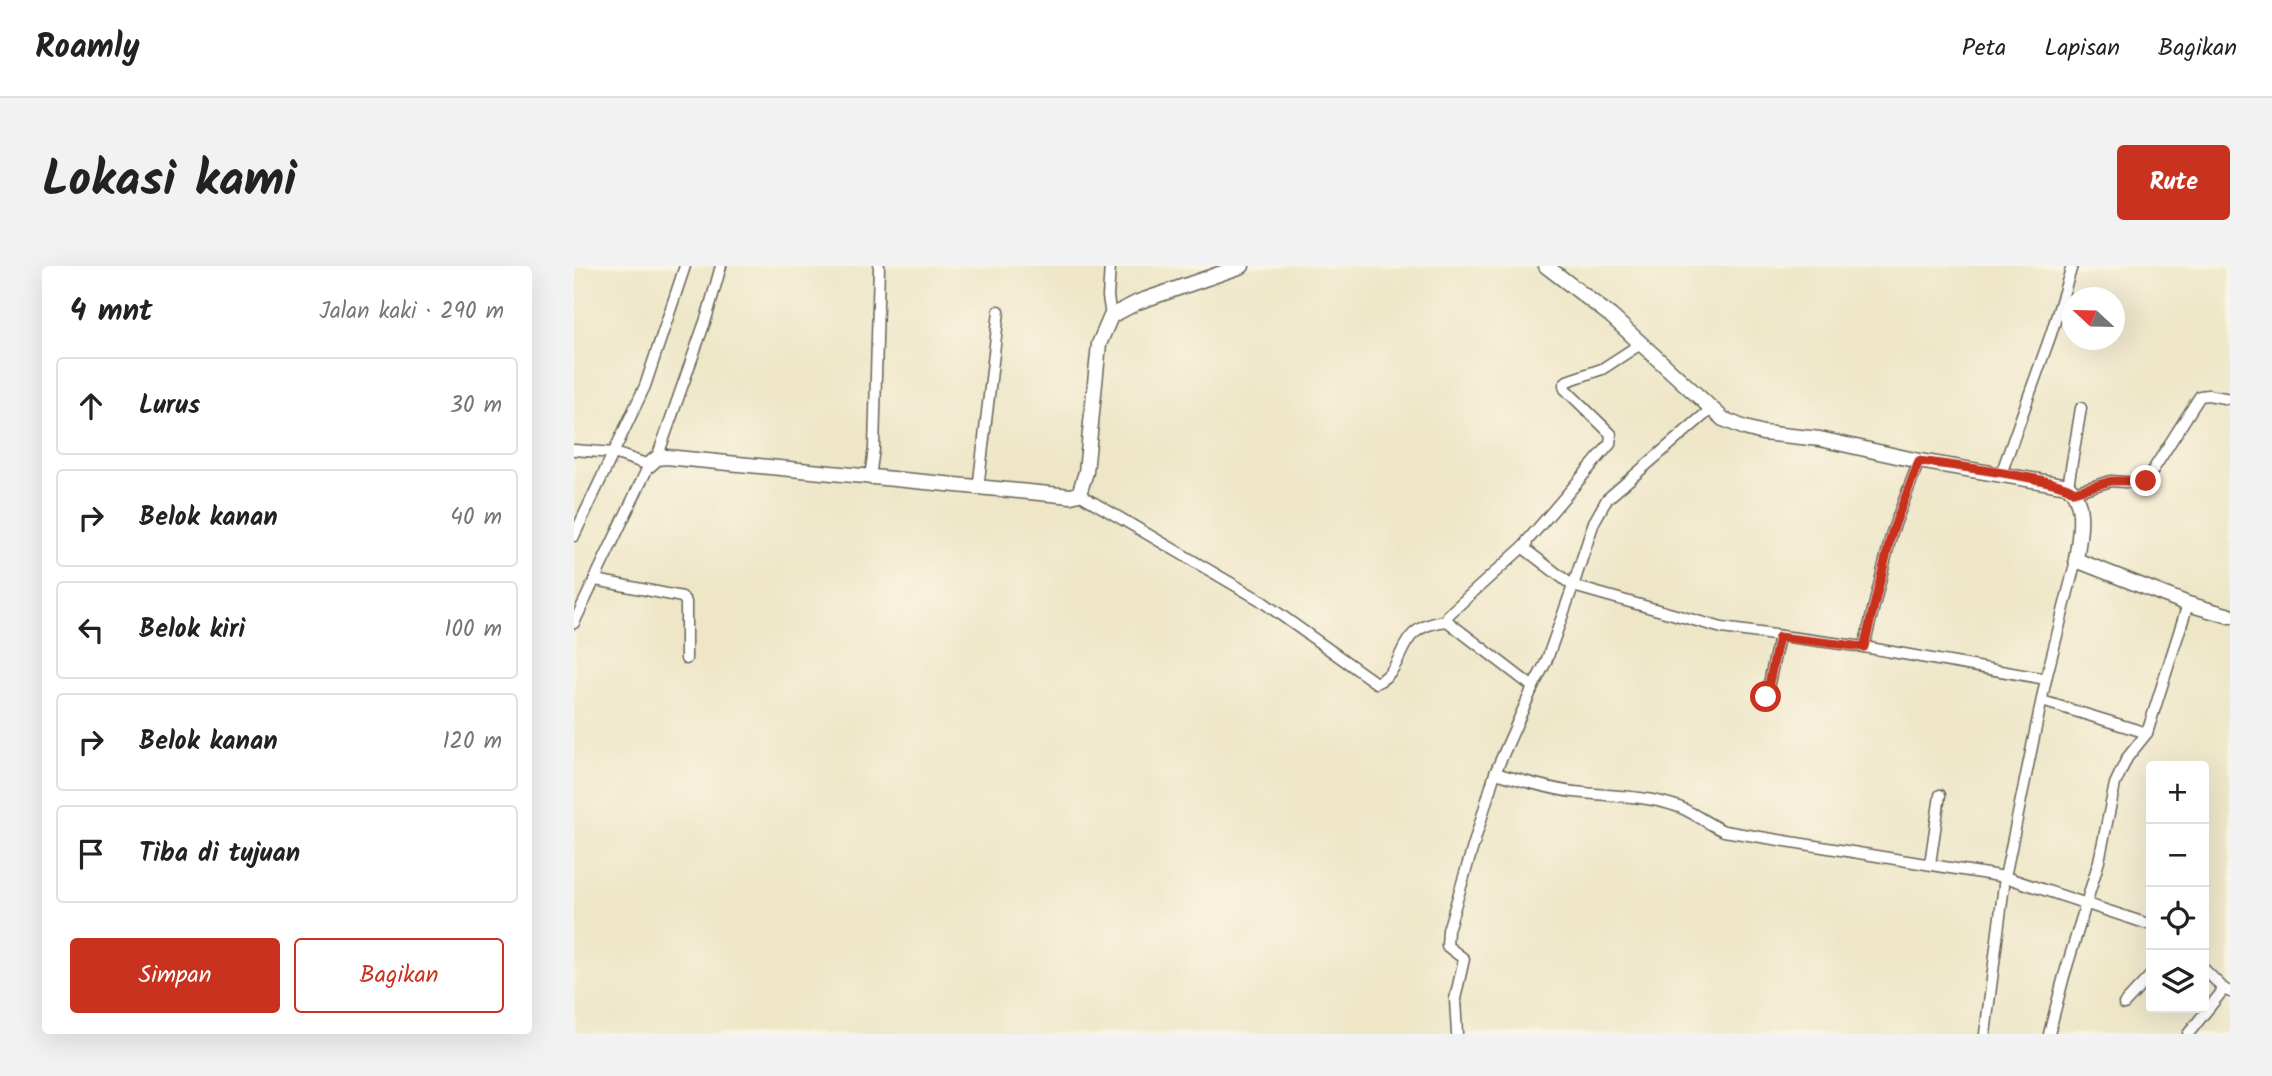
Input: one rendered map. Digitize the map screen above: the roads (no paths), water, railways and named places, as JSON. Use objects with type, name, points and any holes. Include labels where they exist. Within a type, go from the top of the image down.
[{"type":"street","points":[[574,536],[618,454],[645,386],[685,266]]},
{"type":"street","points":[[574,623],[649,462],[707,316],[721,266]]},
{"type":"street","points":[[870,477],[874,449],[879,266]]},
{"type":"street","points":[[1079,494],[1086,472],[1099,344],[1111,316],[1108,297],[1110,266]]},
{"type":"street","points":[[1111,316],[1138,302],[1242,266]]},
{"type":"street","points":[[1546,266],[1611,316],[1723,419],[1763,433],[1820,439],[1919,461],[2071,489],[2111,481],[2146,481],[2200,396],[2230,399]]},
{"type":"street","points":[[2001,474],[2051,334],[2071,266]]},
{"type":"street","points":[[978,489],[999,311]]},
{"type":"street","points":[[1447,621],[1448,615],[1525,545],[1610,444],[1611,434],[1565,389],[1567,381],[1602,369],[1642,343]]},
{"type":"street","points":[[1985,1034],[2005,877],[2046,679],[2076,560],[2080,527],[2079,500],[2071,489],[2081,408]]},
{"type":"street","points":[[1457,1034],[1455,999],[1464,959],[1449,948],[1446,941],[1495,773],[1546,662],[1594,522],[1607,499],[1711,409]]},
{"type":"street","points":[[574,450],[618,454],[649,462],[870,477],[1071,496],[1079,494],[1260,600],[1376,683],[1393,668],[1407,639],[1413,633],[1431,622],[1447,621],[1533,687]]},
{"type":"street","points":[[1864,647],[1892,532],[1919,461]]},
{"type":"street","points":[[1525,545],[1526,550],[1537,561],[1573,586],[1722,628],[1864,647],[2046,679]]},
{"type":"street","points":[[2076,560],[2189,604],[2230,616]]},
{"type":"street","points":[[596,580],[682,597],[686,603],[686,659]]},
{"type":"street","points":[[2049,1034],[2099,861],[2115,784],[2127,758],[2147,733],[2189,604]]},
{"type":"street","points":[[1766,697],[1779,637]]},
{"type":"street","points":[[2042,701],[2147,733]]},
{"type":"street","points":[[1495,773],[1574,792],[1663,802],[1680,807],[1703,822],[1724,831],[2005,877],[2146,923]]},
{"type":"street","points":[[1930,864],[1940,795]]},
{"type":"street","points":[[2188,1034],[2227,990],[2209,974]]},
{"type":"street","points":[[2124,1004],[2146,980]]}]
